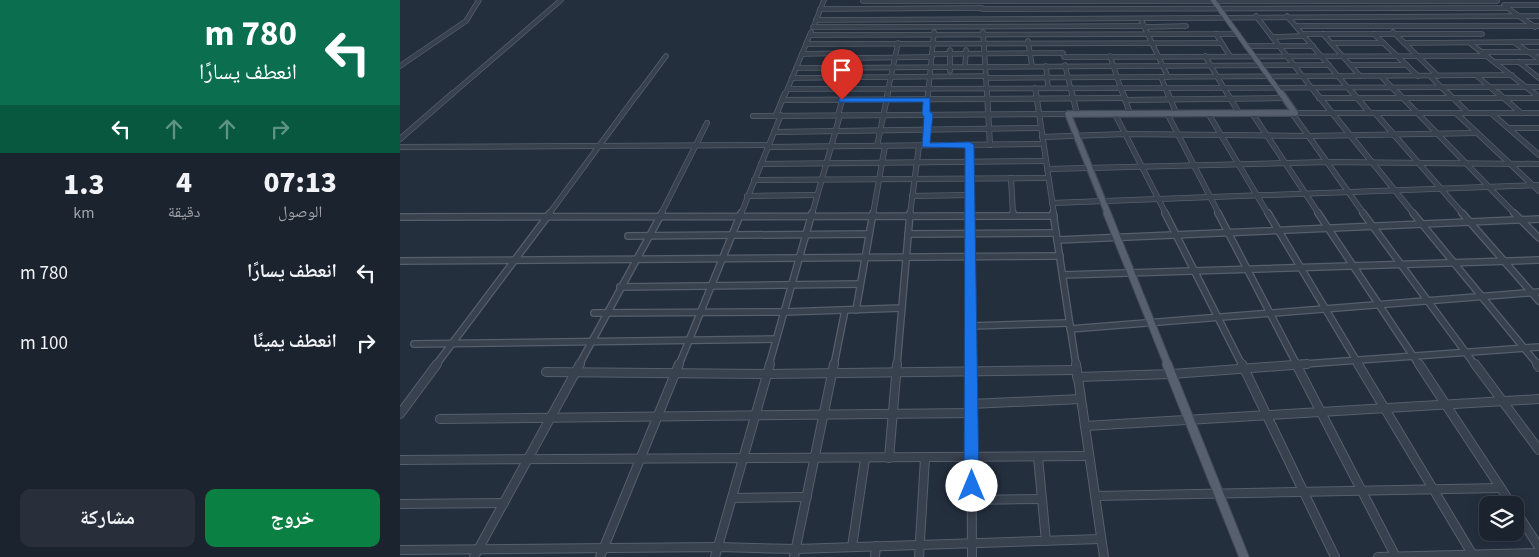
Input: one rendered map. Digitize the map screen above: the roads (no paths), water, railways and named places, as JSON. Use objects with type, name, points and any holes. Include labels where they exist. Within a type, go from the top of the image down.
[{"type":"main road","points":[[1214,0],[1293,113]]},
{"type":"main road","points":[[1244,557],[1068,114],[1293,113]]},
{"type":"street","points":[[400,66],[466,21],[479,0]]},
{"type":"street","points":[[400,139],[561,0]]},
{"type":"street","points":[[600,557],[774,132],[783,100],[824,0]]},
{"type":"street","points":[[1248,0],[1262,16]]},
{"type":"street","points":[[1283,0],[1296,16]]},
{"type":"street","points":[[1316,0],[1348,34]]},
{"type":"street","points":[[1350,0],[1367,16]]},
{"type":"street","points":[[1383,0],[1401,16]]},
{"type":"street","points":[[858,20],[863,1],[1496,0],[1538,27]]},
{"type":"street","points":[[1532,0],[1539,5]]},
{"type":"street","points":[[877,146],[889,77],[897,44],[897,20],[900,1]]},
{"type":"street","points":[[924,19],[926,1]]},
{"type":"street","points":[[942,19],[943,1]]},
{"type":"street","points":[[982,1],[990,145]]},
{"type":"street","points":[[1050,1],[1053,18]]},
{"type":"street","points":[[1092,1],[1094,9],[1106,27],[1112,44]]},
{"type":"street","points":[[1127,1],[1133,17]]},
{"type":"street","points":[[1172,1],[1191,34]]},
{"type":"street","points":[[1426,1],[1444,16]]},
{"type":"street","points":[[1459,1],[1479,16]]},
{"type":"street","points":[[1022,2],[1032,66]]},
{"type":"street","points":[[1504,5],[1539,5]]},
{"type":"street","points":[[820,9],[1508,8]]},
{"type":"street","points":[[816,20],[1225,16],[1539,16]]},
{"type":"street","points":[[1256,16],[1331,113],[1539,367]]},
{"type":"street","points":[[1287,16],[1358,98],[1419,163],[1539,301]]},
{"type":"street","points":[[1376,16],[1438,76]]},
{"type":"street","points":[[1417,16],[1449,43]]},
{"type":"street","points":[[1458,16],[1494,43]]},
{"type":"street","points":[[1140,17],[1168,77]]},
{"type":"street","points":[[1066,18],[1071,35]]},
{"type":"street","points":[[889,458],[912,196],[916,163],[927,130],[927,99],[936,19]]},
{"type":"street","points":[[946,27],[947,19]]},
{"type":"street","points":[[859,44],[865,20]]},
{"type":"street","points":[[813,28],[1186,26]]},
{"type":"street","points":[[1296,26],[1538,27]]},
{"type":"street","points":[[1216,34],[1230,56]]},
{"type":"street","points":[[810,35],[1027,36],[1238,34]]},
{"type":"street","points":[[1272,37],[1323,34],[1482,34]]},
{"type":"street","points":[[1323,34],[1360,76]]},
{"type":"street","points":[[1374,34],[1418,76]]},
{"type":"street","points":[[949,77],[951,36]]},
{"type":"street","points":[[966,67],[967,36]]},
{"type":"street","points":[[1515,42],[1539,61]]},
{"type":"street","points":[[1404,43],[1539,42]]},
{"type":"street","points":[[806,44],[1221,43]]},
{"type":"street","points":[[1331,43],[1384,43]]},
{"type":"street","points":[[1348,43],[1360,56]]},
{"type":"street","points":[[1470,43],[1539,97]]},
{"type":"street","points":[[715,557],[810,216],[836,131],[848,78],[849,56],[853,44]]},
{"type":"street","points":[[1061,44],[1077,114]]},
{"type":"street","points":[[1103,44],[1114,66],[1130,114]]},
{"type":"street","points":[[1246,46],[1313,46]]},
{"type":"street","points":[[1482,52],[1539,52]]},
{"type":"street","points":[[802,54],[894,58],[950,54],[1010,53],[1108,56],[1487,56]]},
{"type":"street","points":[[1010,53],[1011,67]]},
{"type":"street","points":[[1047,53],[1048,88]]},
{"type":"street","points":[[400,414],[666,56]]},
{"type":"street","points":[[1205,56],[1239,113]]},
{"type":"street","points":[[1495,62],[1539,61]]},
{"type":"street","points":[[1519,62],[1538,77]]},
{"type":"street","points":[[796,68],[1329,65]]},
{"type":"street","points":[[1351,65],[1407,65]]},
{"type":"street","points":[[792,78],[1512,75]]},
{"type":"street","points":[[1381,76],[1539,238]]},
{"type":"street","points":[[1430,76],[1468,112]]},
{"type":"street","points":[[1477,76],[1521,112]]},
{"type":"street","points":[[1161,77],[1176,113]]},
{"type":"street","points":[[788,89],[1539,87]]},
{"type":"street","points":[[960,88],[961,99]]},
{"type":"street","points":[[1035,88],[1104,557]]},
{"type":"street","points":[[1319,98],[1539,97]]},
{"type":"street","points":[[783,100],[1170,100],[1284,98]]},
{"type":"street","points":[[1491,112],[1539,155]]},
{"type":"street","points":[[1293,113],[1539,112]]},
{"type":"street","points":[[1167,113],[1395,557]]},
{"type":"street","points":[[1208,113],[1472,555]]},
{"type":"street","points":[[1252,113],[1506,496]]},
{"type":"street","points":[[1293,113],[1400,264],[1539,450]]},
{"type":"street","points":[[1456,113],[1539,191]]},
{"type":"street","points":[[753,116],[1068,114]]},
{"type":"street","points":[[1115,114],[1268,416],[1336,557]]},
{"type":"street","points":[[476,553],[650,236],[707,124]]},
{"type":"street","points":[[774,132],[1041,128]]},
{"type":"street","points":[[1508,128],[1539,128]]},
{"type":"street","points":[[1532,128],[1539,134]]},
{"type":"street","points":[[1042,137],[1125,134],[1309,136],[1477,133]]},
{"type":"street","points":[[400,147],[1043,144]]},
{"type":"street","points":[[970,145],[972,557]]},
{"type":"street","points":[[856,310],[885,146]]},
{"type":"street","points":[[761,164],[1046,161]]},
{"type":"street","points":[[1047,169],[1240,166],[1328,162],[1539,164]]},
{"type":"street","points":[[1011,178],[1013,216]]},
{"type":"street","points":[[754,180],[1048,178]]},
{"type":"street","points":[[1052,202],[1158,200],[1539,184]]},
{"type":"street","points":[[747,196],[816,195]]},
{"type":"street","points":[[912,196],[970,195]]},
{"type":"street","points":[[400,217],[1054,216]]},
{"type":"street","points":[[1058,240],[1539,219]]},
{"type":"street","points":[[908,234],[1056,233]]},
{"type":"street","points":[[628,236],[869,234]]},
{"type":"street","points":[[400,261],[636,261],[1060,256]]},
{"type":"street","points":[[1063,275],[1539,260]]},
{"type":"street","points":[[621,287],[711,284],[791,286],[860,284]]},
{"type":"street","points":[[970,326],[1069,326],[1218,318],[1269,312],[1428,302],[1539,292]]},
{"type":"street","points":[[594,313],[784,312],[902,308]]},
{"type":"street","points":[[795,553],[845,310]]},
{"type":"street","points":[[414,344],[776,339]]},
{"type":"street","points":[[546,372],[674,374],[971,372],[1172,374],[1539,347]]},
{"type":"street","points":[[1085,426],[1539,399]]},
{"type":"street","points":[[971,404],[1081,400]]},
{"type":"street","points":[[440,419],[971,413]]},
{"type":"street","points":[[400,460],[742,460],[1089,456]]},
{"type":"street","points":[[1038,457],[1046,541]]},
{"type":"street","points":[[919,557],[925,458]]},
{"type":"street","points":[[852,547],[865,459]]},
{"type":"street","points":[[1095,496],[1500,488]]},
{"type":"street","points":[[732,498],[806,497]]},
{"type":"street","points":[[972,500],[1042,499]]},
{"type":"street","points":[[400,504],[504,503]]},
{"type":"street","points":[[1524,524],[1539,547]]},
{"type":"street","points":[[400,550],[476,553],[604,548],[718,547],[795,553],[852,547],[1101,539]]},
{"type":"street","points":[[875,557],[876,546]]},
{"type":"street","points":[[1378,557],[1539,553]]}]
